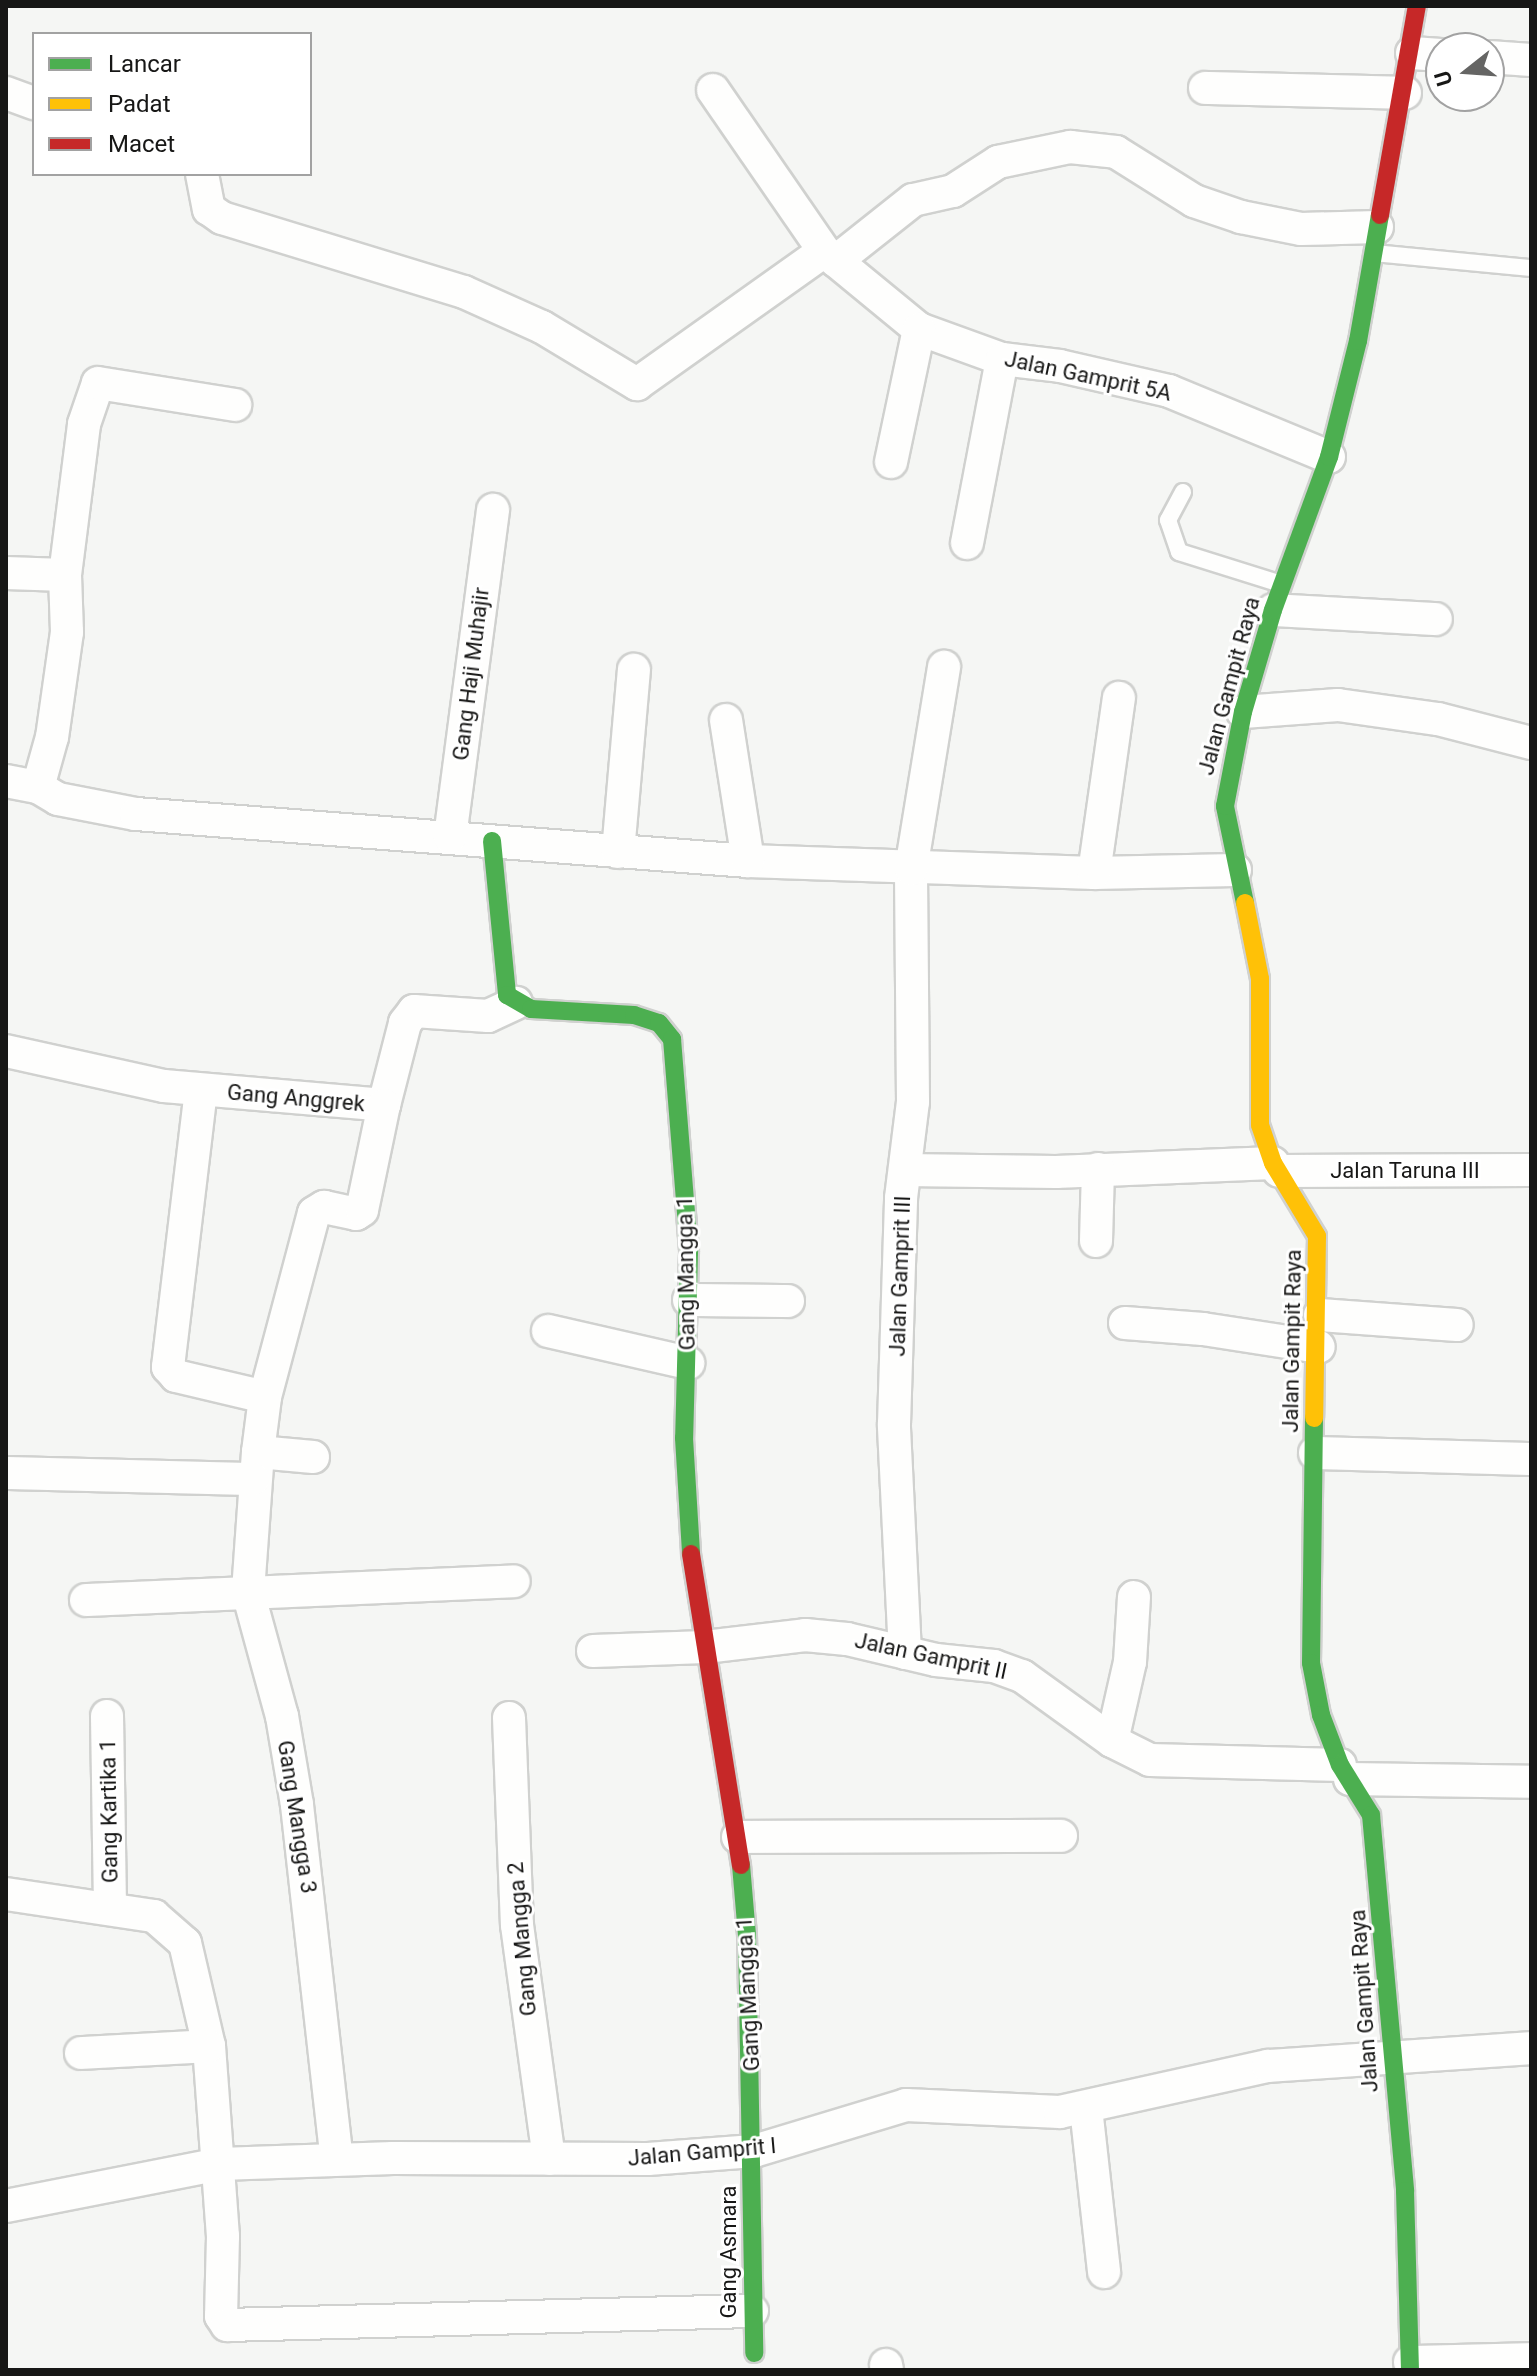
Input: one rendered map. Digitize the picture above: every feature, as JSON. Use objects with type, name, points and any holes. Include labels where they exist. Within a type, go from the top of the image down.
[{"type":"street","name":"Jalan Gampit Raya","points":[[1417,6],[1425,49]]},
{"type":"street","name":"Jalan Gampit Raya","points":[[1410,2366],[1405,2191],[1390,2058],[1386,1949],[1371,1815],[1345,1772],[1321,1715],[1311,1663],[1320,1315],[1317,1236],[1276,1167],[1260,1125],[1260,979],[1235,870],[1225,806],[1243,712],[1278,597],[1329,457],[1358,341],[1374,240],[1405,93],[1425,56]]},
{"type":"street","points":[[1505,58],[1531,60]]},
{"type":"street","points":[[1205,88],[1405,93]]},
{"type":"street","name":"Jalan Gamprit 5A","points":[[713,90],[830,256],[919,329],[1002,359],[1060,366],[1169,391],[1329,457]]},
{"type":"street","points":[[6,93],[32,102]]},
{"type":"street","points":[[202,176],[209,209],[222,218],[464,292],[542,327],[637,384],[913,200],[953,191],[998,162],[1070,147],[1116,152],[1194,201],[1241,217],[1374,240]]},
{"type":"street","points":[[891,462],[919,329]]},
{"type":"street","points":[[967,543],[1002,359]]},
{"type":"street","points":[[38,787],[52,737],[67,632],[65,575],[84,424],[98,383],[235,405]]},
{"type":"street","name":"Gang Haji Muhajir","points":[[450,837],[493,510]]},
{"type":"street","points":[[6,573],[65,575]]},
{"type":"street","points":[[1278,597],[1436,619]]},
{"type":"street","points":[[905,1170],[913,1102],[911,869],[944,667]]},
{"type":"street","points":[[618,852],[634,670]]},
{"type":"street","points":[[1094,873],[1119,698]]},
{"type":"street","points":[[1243,712],[1338,705],[1438,719],[1531,743]]},
{"type":"street","points":[[726,720],[748,861]]},
{"type":"street","points":[[6,781],[38,787],[58,799],[136,814],[618,852],[911,869],[1094,873],[1235,870]]},
{"type":"street","points":[[492,841],[503,986],[516,1003]]},
{"type":"street","name":"Gang Anggrek","points":[[6,1051],[201,1090],[384,1105],[405,1023],[414,1011],[488,1016],[516,1003]]},
{"type":"street","name":"Gang Mangga 1","points":[[516,1003],[531,1009],[634,1015],[659,1023],[672,1039],[689,1300],[684,1438],[693,1587],[738,1837],[748,1950],[754,2151]]},
{"type":"street","points":[[201,1090],[168,1367],[176,1376],[265,1397]]},
{"type":"street","name":"Gang Mangga 3","points":[[337,2159],[297,1805],[282,1716],[248,1592],[255,1466],[265,1397],[314,1213],[324,1207],[356,1214],[362,1210],[384,1105]]},
{"type":"street","name":"Jalan Gamprit III","points":[[905,1653],[894,1424],[905,1170],[1276,1167]]},
{"type":"street","name":"Jalan Taruna III","points":[[1276,1167],[1531,1170]]},
{"type":"street","points":[[1096,1241],[1098,1169]]},
{"type":"street","points":[[689,1300],[788,1301]]},
{"type":"street","points":[[1320,1315],[1457,1325]]},
{"type":"street","points":[[1125,1323],[1203,1329],[1319,1347]]},
{"type":"street","points":[[548,1331],[688,1363]]},
{"type":"street","points":[[1315,1453],[1531,1459]]},
{"type":"street","points":[[6,1473],[255,1466],[313,1457]]},
{"type":"street","points":[[86,1600],[514,1581]]},
{"type":"street","points":[[1112,1741],[1130,1662],[1134,1597]]},
{"type":"street","name":"Jalan Gamprit II","points":[[593,1651],[705,1647],[805,1635],[861,1641],[905,1653],[994,1666],[1022,1676],[1112,1741],[1163,1761],[1531,1782]]},
{"type":"street","name":"Gang Kartika 1","points":[[107,1716],[110,1907]]},
{"type":"street","name":"Gang Mangga 2","points":[[509,1718],[517,1925],[549,2159]]},
{"type":"street","points":[[738,1837],[1061,1836]]},
{"type":"street","points":[[6,1894],[110,1907],[154,1916],[185,1943],[209,2046],[220,2164],[221,2316],[233,2329],[752,2311]]},
{"type":"street","points":[[81,2053],[209,2046]]},
{"type":"street","name":"Jalan Gamprit I","points":[[6,2206],[220,2164],[337,2159],[549,2159],[754,2151],[906,2105],[979,2105],[1038,2112],[1086,2108],[1268,2066],[1531,2048]]},
{"type":"street","points":[[1086,2108],[1104,2272]]},
{"type":"street","name":"Gang Asmara","points":[[754,2151],[754,2353]]},
{"type":"street","points":[[1410,2366],[1531,2359]]},
{"type":"lane","points":[[1374,240],[1531,268]]},
{"type":"lane","points":[[1183,492],[1168,520],[1179,552],[1278,597]]},
{"type":"traffic: fast","points":[[1245,903],[1225,806],[1243,712],[1273,610],[1329,457],[1358,341],[1380,215]]},
{"type":"traffic: fast","points":[[492,841],[507,995],[531,1009],[634,1015],[659,1023],[672,1039],[689,1252],[684,1438],[691,1554]]},
{"type":"traffic: fast","points":[[1314,1418],[1311,1663],[1321,1715],[1340,1765],[1371,1815],[1405,2191],[1410,2370]]},
{"type":"traffic: fast","points":[[741,1865],[747,1935],[754,2353]]},
{"type":"traffic: slow","points":[[1245,903],[1260,979],[1260,1125],[1273,1163],[1317,1236],[1314,1418]]},
{"type":"traffic: jam","points":[[1380,215],[1417,6]]},
{"type":"traffic: jam","points":[[691,1554],[741,1865]]}]
